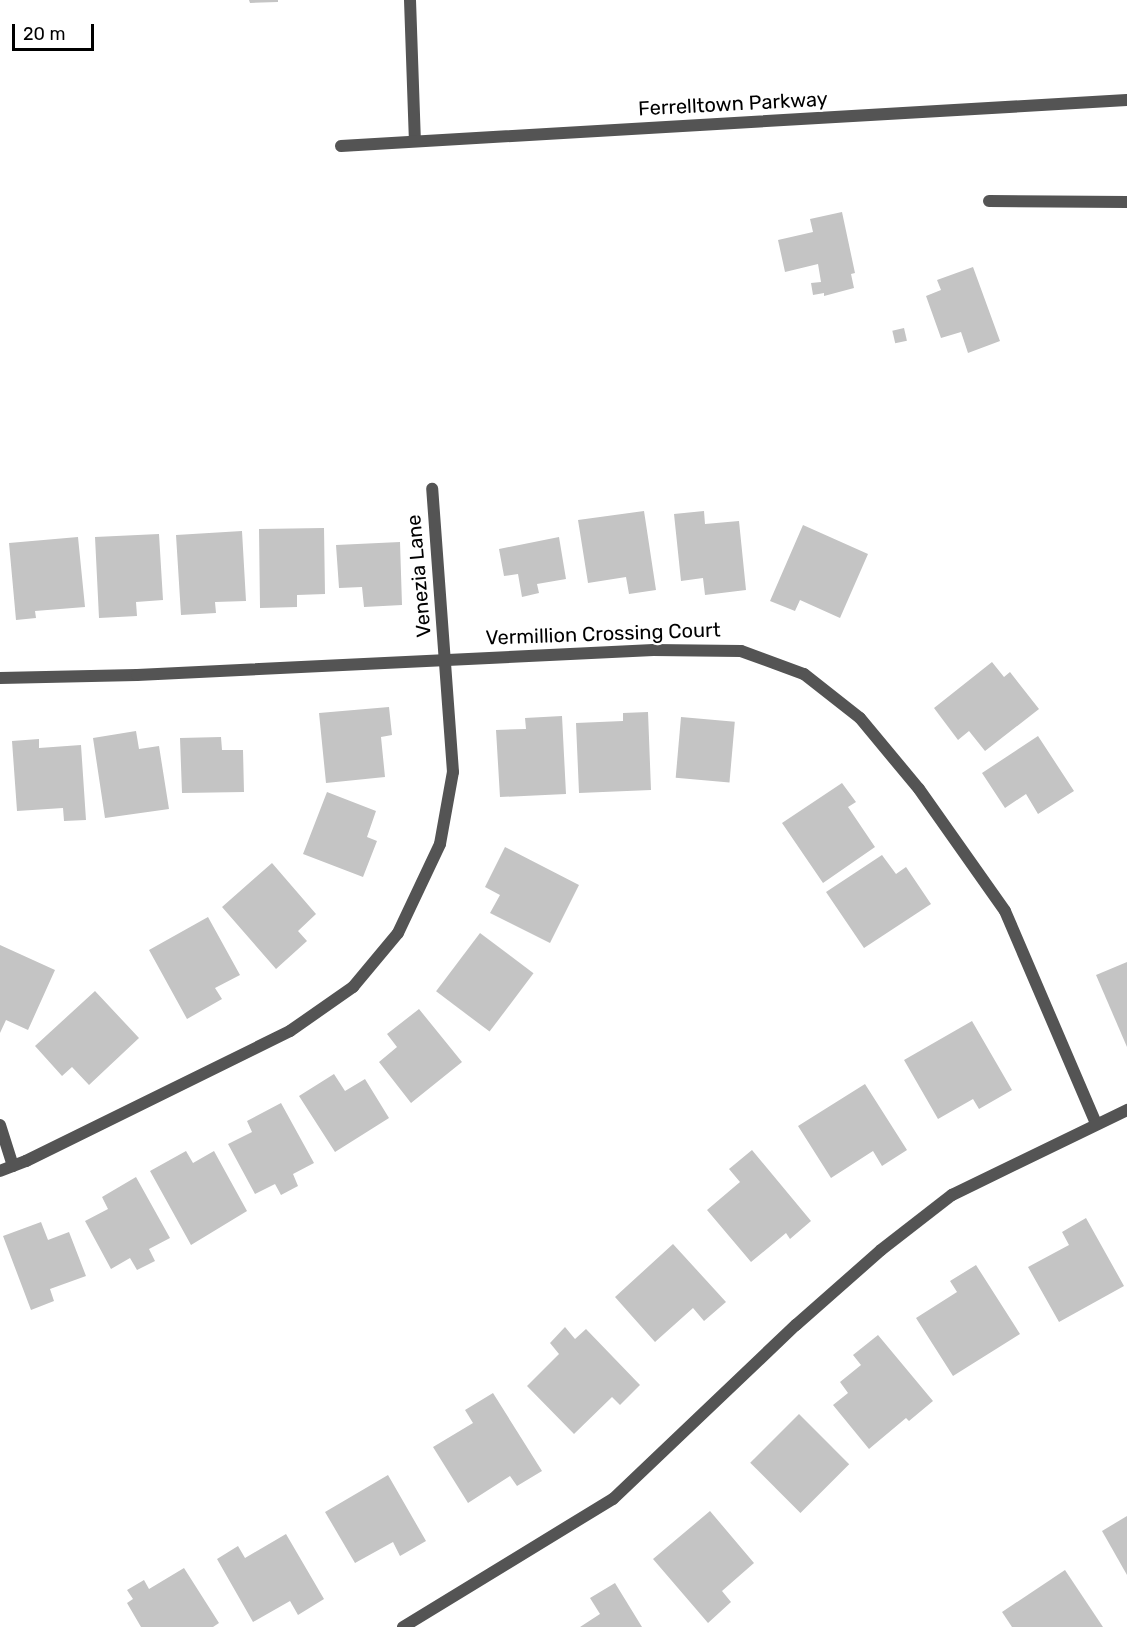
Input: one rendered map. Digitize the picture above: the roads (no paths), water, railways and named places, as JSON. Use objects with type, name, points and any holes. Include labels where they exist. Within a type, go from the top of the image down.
[{"type":"street","points":[[410,0],[415,141]]},
{"type":"street","name":"Ferrelltown Parkway","points":[[342,146],[1127,100]]},
{"type":"street","points":[[990,201],[1127,202]]},
{"type":"street","name":"Venezia Lane","points":[[0,1171],[290,1031],[353,987],[398,933],[440,844],[453,772],[432,489]]},
{"type":"street","name":"Vermillion Crossing Court","points":[[0,678],[137,675],[653,650],[741,651],[804,674],[860,718],[919,789],[1005,911],[1096,1123]]},
{"type":"street","points":[[403,1627],[613,1499],[796,1325],[881,1250],[952,1195],[1096,1123],[1127,1110]]},
{"type":"street","points":[[0,1125],[13,1166]]}]
